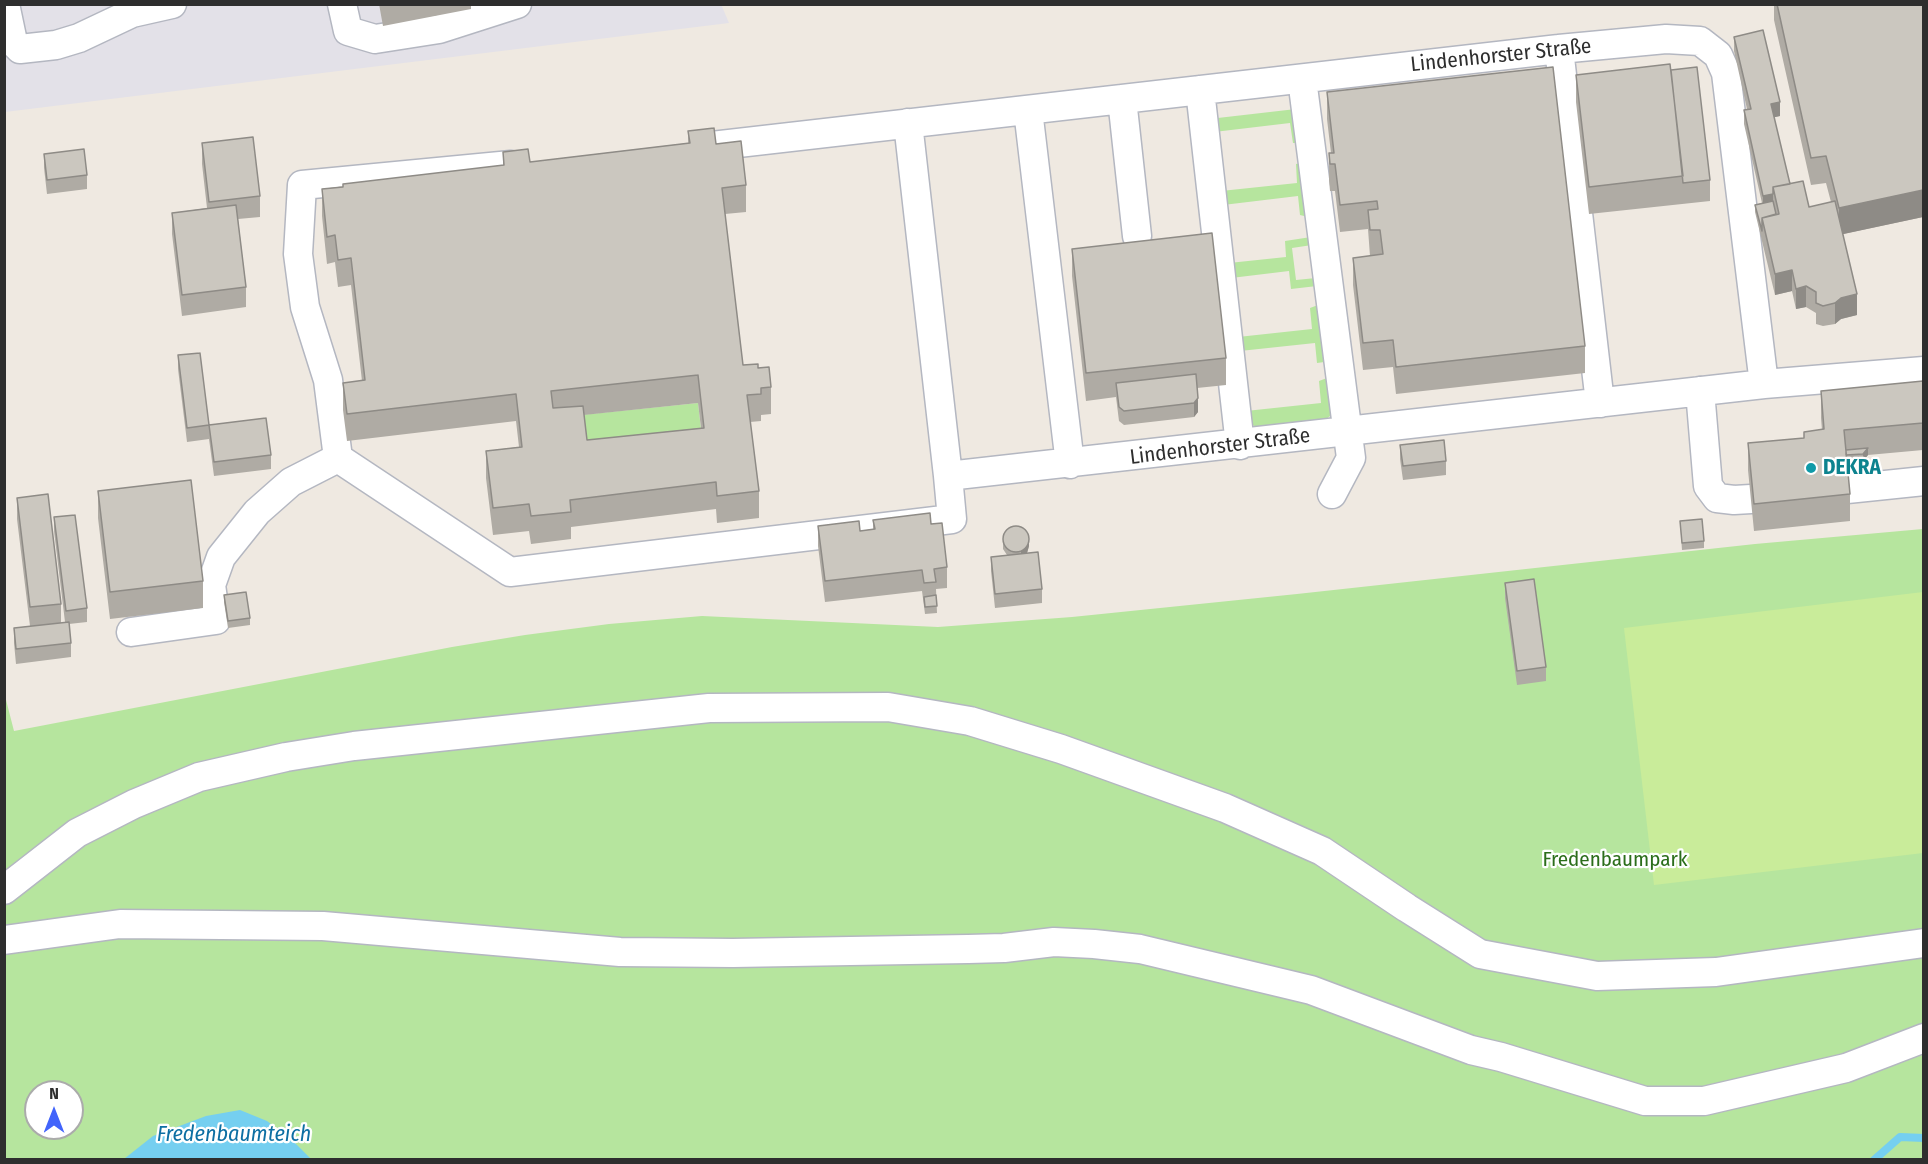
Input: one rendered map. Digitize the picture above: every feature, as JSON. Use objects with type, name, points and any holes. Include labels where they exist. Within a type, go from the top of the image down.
[{"type":"lane","points":[[5,4],[13,42],[20,49],[56,45],[79,38],[111,13],[132,13],[172,4]]},
{"type":"lane","points":[[342,4],[348,31],[375,39],[438,29],[517,4]]},
{"type":"lane","name":"Lindenhorster Straße","points":[[674,150],[1559,49],[1666,39],[1701,41],[1718,55],[1726,73],[1764,384]]},
{"type":"lane","points":[[1559,49],[1600,403]]},
{"type":"lane","points":[[1302,79],[1351,458],[1332,494]]},
{"type":"lane","points":[[1200,90],[1240,445]]},
{"type":"lane","points":[[1122,99],[1137,236]]},
{"type":"lane","points":[[1028,110],[1070,464]]},
{"type":"lane","points":[[534,163],[302,184],[298,254],[305,307],[328,380],[338,458],[510,572],[952,519],[908,123]]},
{"type":"lane","name":"Lindenhorster Straße","points":[[948,476],[1240,445],[1764,384],[1923,371]]},
{"type":"lane","points":[[1700,392],[1708,486],[1717,498],[1751,499]]},
{"type":"lane","points":[[131,632],[216,620],[211,585],[221,557],[257,512],[291,482],[338,458]]},
{"type":"lane","points":[[1847,489],[1923,481]]},
{"type":"lane","points":[[4,890],[77,833],[134,804],[199,777],[286,757],[354,746],[709,708],[888,707],[970,721],[1061,749],[1225,808],[1322,851],[1480,954],[1597,976],[1716,972],[1923,943]]},
{"type":"lane","points":[[4,940],[132,924],[323,926],[620,952],[968,949],[1054,942],[1094,944],[1140,949],[1311,990],[1472,1050],[1645,1101],[1704,1101],[1846,1068],[1923,1038]]},
{"type":"shaded area","points":[[721,4],[729,23],[5,112],[4,5]]},
{"type":"green space","points":[[1296,109],[1299,142],[1296,143],[1293,143],[1290,123],[1214,132],[1221,191],[1297,183],[1296,164],[1302,163],[1308,214],[1300,215],[1298,196],[1223,205],[1229,263],[1286,257],[1285,241],[1311,237],[1312,245],[1292,248],[1296,280],[1316,278],[1317,282],[1317,286],[1291,289],[1289,271],[1231,278],[1238,337],[1312,329],[1310,308],[1318,305],[1326,307],[1332,361],[1317,363],[1315,343],[1240,351],[1246,411],[1321,403],[1319,381],[1327,378],[1335,380],[1337,399],[1334,413],[1325,420],[1260,428],[1249,424],[1242,413],[1209,119]]},
{"type":"green space","points":[[698,403],[704,455],[587,467],[551,418]]},
{"type":"green space","name":"Fredenbaumpark","points":[[1923,529],[1923,1159],[5,1159],[4,692],[14,731],[452,647],[609,624],[702,616],[938,627],[1072,617],[1755,544]]},
{"type":"green space","points":[[1923,592],[1923,853],[1654,885],[1624,628]]},
{"type":"water","name":"Fredenbaumteich","points":[[240,1110],[267,1121],[293,1141],[311,1159],[124,1159],[153,1136],[206,1116]]},
{"type":"building","points":[[1777,4],[1923,4],[1923,190],[1839,208],[1826,156],[1811,158]]},
{"type":"building","points":[[1763,30],[1780,102],[1771,104],[1790,184],[1773,187],[1773,194],[1763,196],[1744,110],[1751,109],[1734,37]]},
{"type":"building","points":[[1670,64],[1683,176],[1589,187],[1576,75]]},
{"type":"building","points":[[1553,67],[1585,346],[1396,367],[1393,340],[1363,343],[1353,258],[1383,254],[1380,230],[1370,230],[1368,210],[1378,209],[1377,201],[1340,205],[1335,164],[1330,164],[1329,153],[1334,153],[1327,92]]},
{"type":"building","points":[[1697,67],[1710,180],[1683,183],[1671,70]]},
{"type":"building","points":[[714,128],[716,144],[741,141],[746,185],[722,188],[743,365],[758,364],[758,368],[769,367],[771,387],[761,388],[761,394],[747,395],[759,491],[717,496],[716,482],[570,500],[571,512],[531,516],[529,504],[493,508],[486,451],[522,447],[516,394],[347,414],[343,383],[365,380],[351,258],[338,260],[335,235],[327,237],[322,189],[343,187],[343,184],[504,165],[503,152],[528,149],[530,162],[690,143],[688,131]],"holes":[[[698,375],[704,428],[587,440],[583,406],[553,408],[551,391]]]},
{"type":"building","points":[[253,137],[260,196],[209,202],[202,143]]},
{"type":"building","points":[[84,149],[87,175],[47,180],[44,154]]},
{"type":"building","points":[[1803,181],[1809,207],[1835,201],[1857,294],[1823,306],[1816,303],[1816,292],[1806,286],[1796,289],[1792,270],[1775,274],[1762,218],[1779,214],[1773,187]]},
{"type":"building","points":[[1773,201],[1776,214],[1762,218],[1762,231],[1755,205]]},
{"type":"building","points":[[236,205],[246,287],[182,295],[172,213]]},
{"type":"building","points":[[1212,233],[1226,358],[1086,373],[1072,249]]},
{"type":"building","points":[[200,353],[209,425],[187,428],[178,355]]},
{"type":"building","points":[[1196,374],[1198,398],[1194,403],[1124,411],[1119,407],[1116,383]]},
{"type":"building","points":[[1923,381],[1923,423],[1844,430],[1850,494],[1754,504],[1748,443],[1804,438],[1804,432],[1824,429],[1821,391]]},
{"type":"building","points":[[266,418],[271,455],[214,462],[209,425]]},
{"type":"building","points":[[1444,440],[1446,461],[1403,466],[1400,445]]},
{"type":"building","points":[[1868,448],[1863,454],[1846,455],[1846,450]]},
{"type":"building","points":[[191,480],[203,581],[110,592],[98,491]]},
{"type":"building","points":[[48,494],[61,604],[30,607],[17,498]]},
{"type":"building","points":[[930,513],[931,524],[942,523],[947,567],[934,569],[936,582],[924,583],[922,570],[825,581],[818,526],[859,521],[860,531],[875,529],[873,520]]},
{"type":"building","points":[[75,515],[87,608],[66,611],[54,517]]},
{"type":"building","points":[[1702,519],[1704,541],[1682,543],[1680,521]]},
{"type":"building","points":[[1016,526],[1025,530],[1029,539],[1025,548],[1016,552],[1007,548],[1003,539],[1007,530]]},
{"type":"building","points":[[1038,552],[1042,589],[995,594],[991,557]]},
{"type":"building","points":[[1534,579],[1546,667],[1517,671],[1505,583]]},
{"type":"building","points":[[246,592],[250,618],[228,621],[224,595]]},
{"type":"building","points":[[936,595],[937,606],[925,607],[924,597]]},
{"type":"building","points":[[69,622],[71,643],[16,649],[14,628]]},
{"type":"waterway","points":[[1874,1160],[1900,1137],[1924,1138]]},
{"type":"place","name":"DEKRA","points":[[1811,468]]}]
